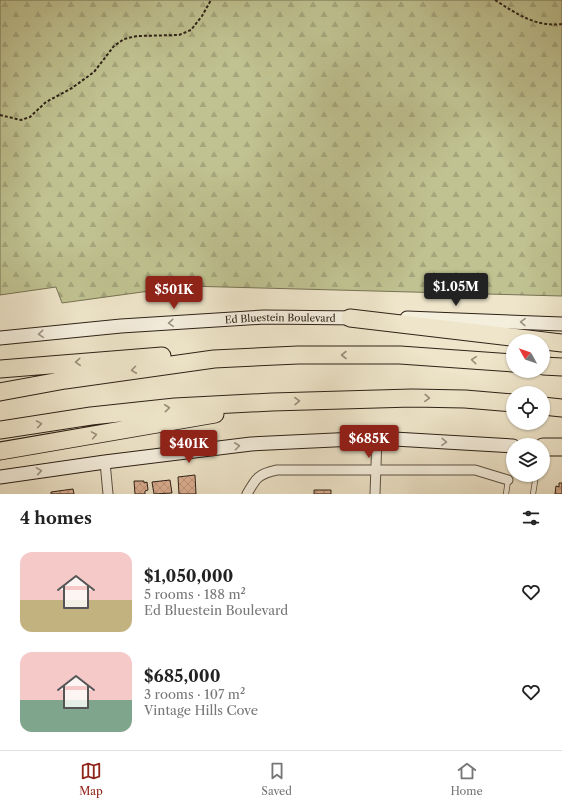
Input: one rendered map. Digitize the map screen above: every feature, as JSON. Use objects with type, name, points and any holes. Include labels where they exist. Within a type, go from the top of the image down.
[{"type":"highway","points":[[350,318],[562,343]]},
{"type":"highway","points":[[0,392],[65,380],[214,360],[298,355],[400,355],[506,362]]},
{"type":"highway","points":[[0,369],[160,356],[214,360]]},
{"type":"highway","points":[[550,366],[562,367]]},
{"type":"highway","points":[[0,430],[91,416],[176,407],[272,402],[412,398],[506,403]]},
{"type":"highway","points":[[0,451],[198,417],[272,402]]},
{"type":"highway","points":[[550,407],[562,408]]},
{"type":"highway","points":[[550,447],[562,447]]},
{"type":"main road","name":"Ed Bluestein Boulevard","points":[[0,338],[121,326],[264,317],[433,318],[562,324]]},
{"type":"main road","points":[[0,477],[251,444],[377,438],[506,446]]},
{"type":"main road","points":[[550,448],[562,451]]},
{"type":"street","points":[[375,494],[377,438]]},
{"type":"street","points":[[105,462],[108,494]]},
{"type":"street","points":[[247,494],[255,479],[266,472],[272,471],[475,470],[506,479]]},
{"type":"lane","points":[[506,494],[508,482]]},
{"type":"lane","points":[[533,494],[535,482]]},
{"type":"path","points":[[0,115],[21,120],[30,116],[46,102],[72,88],[94,72],[114,46],[124,39],[137,36],[179,35],[191,30],[202,16],[211,0]]},
{"type":"path","points":[[495,0],[537,23],[550,26],[562,24]]},
{"type":"green space","points":[[0,0],[562,0],[562,296],[186,286],[62,303],[56,287],[0,295]]},
{"type":"building","points":[[195,475],[196,494],[179,494],[178,477]]},
{"type":"building","points":[[170,480],[172,493],[154,494],[152,482]]},
{"type":"building","points":[[134,481],[144,481],[144,483],[147,482],[148,490],[145,491],[145,494],[135,494]]},
{"type":"building","points":[[559,483],[562,483],[562,494],[555,494],[556,486],[559,487]]},
{"type":"building","points":[[73,489],[74,494],[51,494],[51,492]]},
{"type":"building","points":[[314,490],[331,490],[331,494],[314,494]]}]
